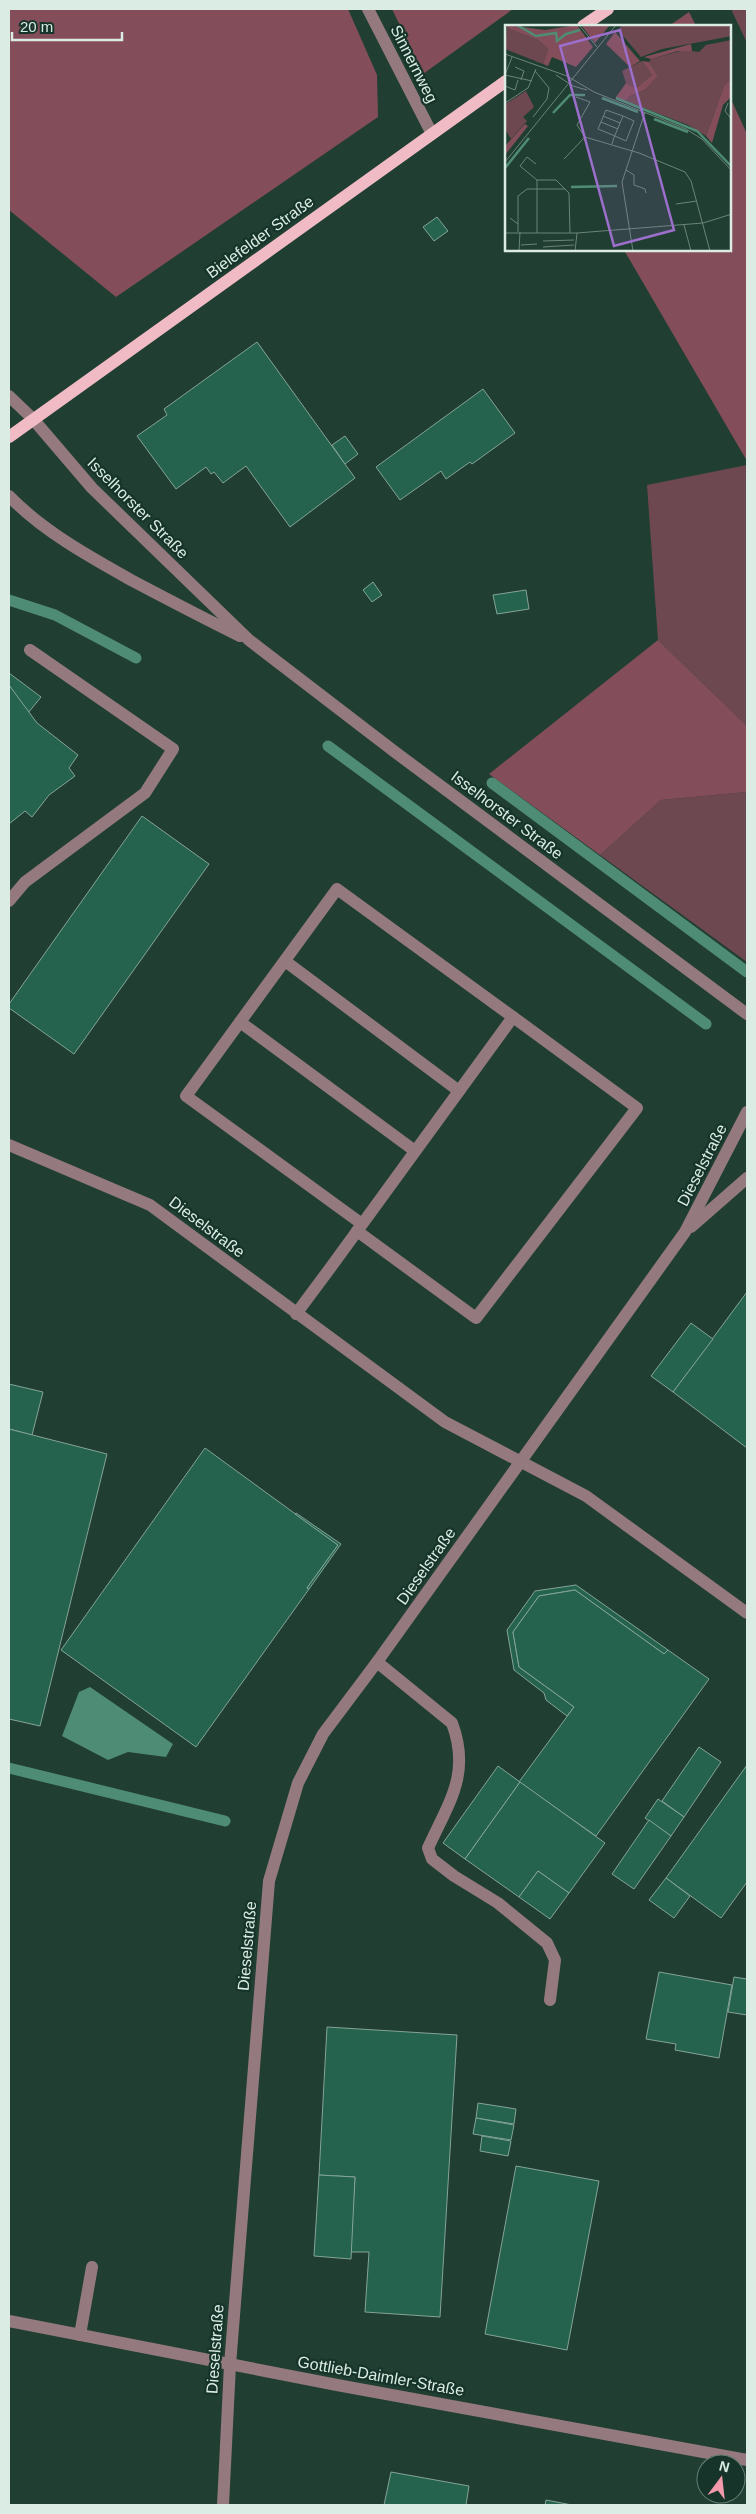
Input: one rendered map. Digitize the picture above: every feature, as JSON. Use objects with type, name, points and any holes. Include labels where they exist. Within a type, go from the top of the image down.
[{"type":"main road","points":[[584,25],[608,9]]},
{"type":"main road","name":"Bielefelder Straße","points":[[9,437],[505,82]]},
{"type":"street","name":"Sinnernweg","points":[[368,9],[432,134]]},
{"type":"street","name":"Isselhorster Straße","points":[[9,396],[33,419],[92,488],[249,640],[395,752],[747,1014]]},
{"type":"street","name":"Isselhorster Straße","points":[[9,496],[27,515],[96,560],[197,616],[249,640]]},
{"type":"street","points":[[9,901],[25,882],[145,793],[173,749],[30,650]]},
{"type":"street","points":[[337,889],[513,1018],[637,1108],[476,1318],[186,1096],[337,889]]},
{"type":"street","points":[[285,961],[459,1091]]},
{"type":"street","points":[[296,1314],[513,1018]]},
{"type":"street","points":[[240,1022],[415,1151]]},
{"type":"street","name":"Dieselstraße","points":[[223,2505],[230,2365],[269,1881],[298,1783],[323,1734],[378,1662],[520,1461],[686,1232],[747,1112]]},
{"type":"street","name":"Dieselstraße","points":[[9,1145],[150,1205],[445,1422],[520,1461]]},
{"type":"street","name":"Dieselstraße","points":[[686,1232],[747,1178]]},
{"type":"street","points":[[520,1461],[586,1496],[747,1613]]},
{"type":"street","points":[[378,1662],[452,1723],[457,1738],[461,1761],[458,1781],[428,1848],[432,1859],[498,1903],[548,1943],[555,1960],[550,2000]]},
{"type":"street","points":[[80,2335],[92,2267]]},
{"type":"street","name":"Gottlieb-Daimler-Straße","points":[[9,2321],[230,2365],[747,2460]]},
{"type":"shaded area","points":[[9,9],[348,9],[377,75],[378,117],[116,297],[9,210]]},
{"type":"shaded area","points":[[392,9],[513,9],[423,74]]},
{"type":"shaded area","points":[[731,9],[747,9],[747,43]]},
{"type":"shaded area","points":[[689,12],[696,25],[670,25]]},
{"type":"shaded area","points":[[731,99],[747,134],[747,461],[625,251],[731,251]]},
{"type":"shaded area","points":[[747,465],[747,726],[658,640],[647,485]]},
{"type":"shaded area","points":[[658,640],[747,726],[747,792],[661,800],[600,855],[489,774]]},
{"type":"shaded area","points":[[747,792],[747,962],[600,855],[661,800]]},
{"type":"shaded area","points":[[90,1687],[173,1744],[166,1757],[128,1752],[108,1760],[62,1736],[79,1692]]},
{"type":"building","points":[[437,217],[448,231],[434,241],[423,227]]},
{"type":"building","points":[[257,342],[355,478],[290,527],[246,466],[223,483],[214,472],[211,474],[206,467],[176,489],[137,436],[167,415],[164,409]]},
{"type":"building","points":[[483,389],[515,433],[472,464],[470,462],[446,479],[441,471],[400,500],[376,467]]},
{"type":"building","points":[[345,436],[358,454],[345,464],[332,445]]},
{"type":"building","points":[[373,582],[382,595],[372,602],[363,590]]},
{"type":"building","points":[[526,590],[529,609],[497,614],[493,595]]},
{"type":"building","points":[[9,673],[41,697],[28,713],[9,685]]},
{"type":"building","points":[[9,685],[37,723],[78,755],[69,768],[75,776],[49,795],[32,817],[25,811],[9,824]]},
{"type":"building","points":[[142,816],[209,864],[74,1054],[9,1008],[9,1004]]},
{"type":"building","points":[[747,1292],[747,1448],[673,1392]]},
{"type":"building","points":[[691,1323],[713,1339],[673,1392],[651,1376]]},
{"type":"building","points":[[9,1384],[43,1392],[32,1435],[9,1429]]},
{"type":"building","points":[[9,1429],[107,1454],[40,1726],[9,1719]]},
{"type":"building","points":[[205,1448],[338,1545],[307,1588],[309,1589],[196,1747],[61,1650]]},
{"type":"building","points":[[296,1513],[341,1544],[309,1589],[307,1588],[338,1545]]},
{"type":"building","points":[[576,1585],[668,1650],[664,1654],[575,1590],[539,1596],[513,1632],[519,1667],[574,1707],[567,1716],[546,1700],[544,1693],[514,1670],[507,1630],[535,1591]]},
{"type":"building","points":[[575,1590],[664,1654],[668,1650],[709,1679],[596,1836],[519,1782],[574,1707],[519,1667],[513,1632],[539,1596]]},
{"type":"building","points":[[699,1747],[721,1762],[684,1817],[662,1801]]},
{"type":"building","points":[[747,1765],[747,1882],[721,1918],[666,1878]]},
{"type":"building","points":[[498,1766],[520,1782],[465,1859],[443,1843]]},
{"type":"building","points":[[520,1782],[605,1843],[569,1893],[538,1871],[519,1897],[465,1859]]},
{"type":"building","points":[[658,1799],[684,1817],[671,1836],[645,1818]]},
{"type":"building","points":[[649,1820],[671,1836],[634,1889],[612,1874]]},
{"type":"building","points":[[538,1871],[569,1893],[550,1919],[519,1897]]},
{"type":"building","points":[[666,1878],[690,1896],[674,1918],[649,1900]]},
{"type":"building","points":[[659,1972],[732,1985],[719,2058],[675,2050],[676,2044],[646,2039]]},
{"type":"building","points":[[734,1977],[747,1979],[747,2015],[728,2012]]},
{"type":"building","points":[[327,2027],[457,2035],[440,2317],[365,2312],[369,2252],[350,2252],[355,2177],[319,2175]]},
{"type":"building","points":[[478,2103],[516,2109],[514,2124],[476,2118]]},
{"type":"building","points":[[476,2118],[514,2125],[511,2140],[473,2134]]},
{"type":"building","points":[[482,2136],[511,2141],[508,2156],[480,2151]]},
{"type":"building","points":[[516,2166],[599,2181],[567,2350],[485,2334]]},
{"type":"building","points":[[319,2175],[355,2177],[351,2259],[314,2256]]},
{"type":"building","points":[[391,2472],[469,2486],[466,2505],[384,2505]]},
{"type":"building","points":[[546,2500],[572,2505],[545,2505]]},
{"type":"waterway","points":[[9,600],[55,615],[136,658]]},
{"type":"waterway","points":[[328,746],[706,1024]]},
{"type":"waterway","points":[[492,783],[747,972]]},
{"type":"waterway","points":[[9,1768],[225,1821]]}]
